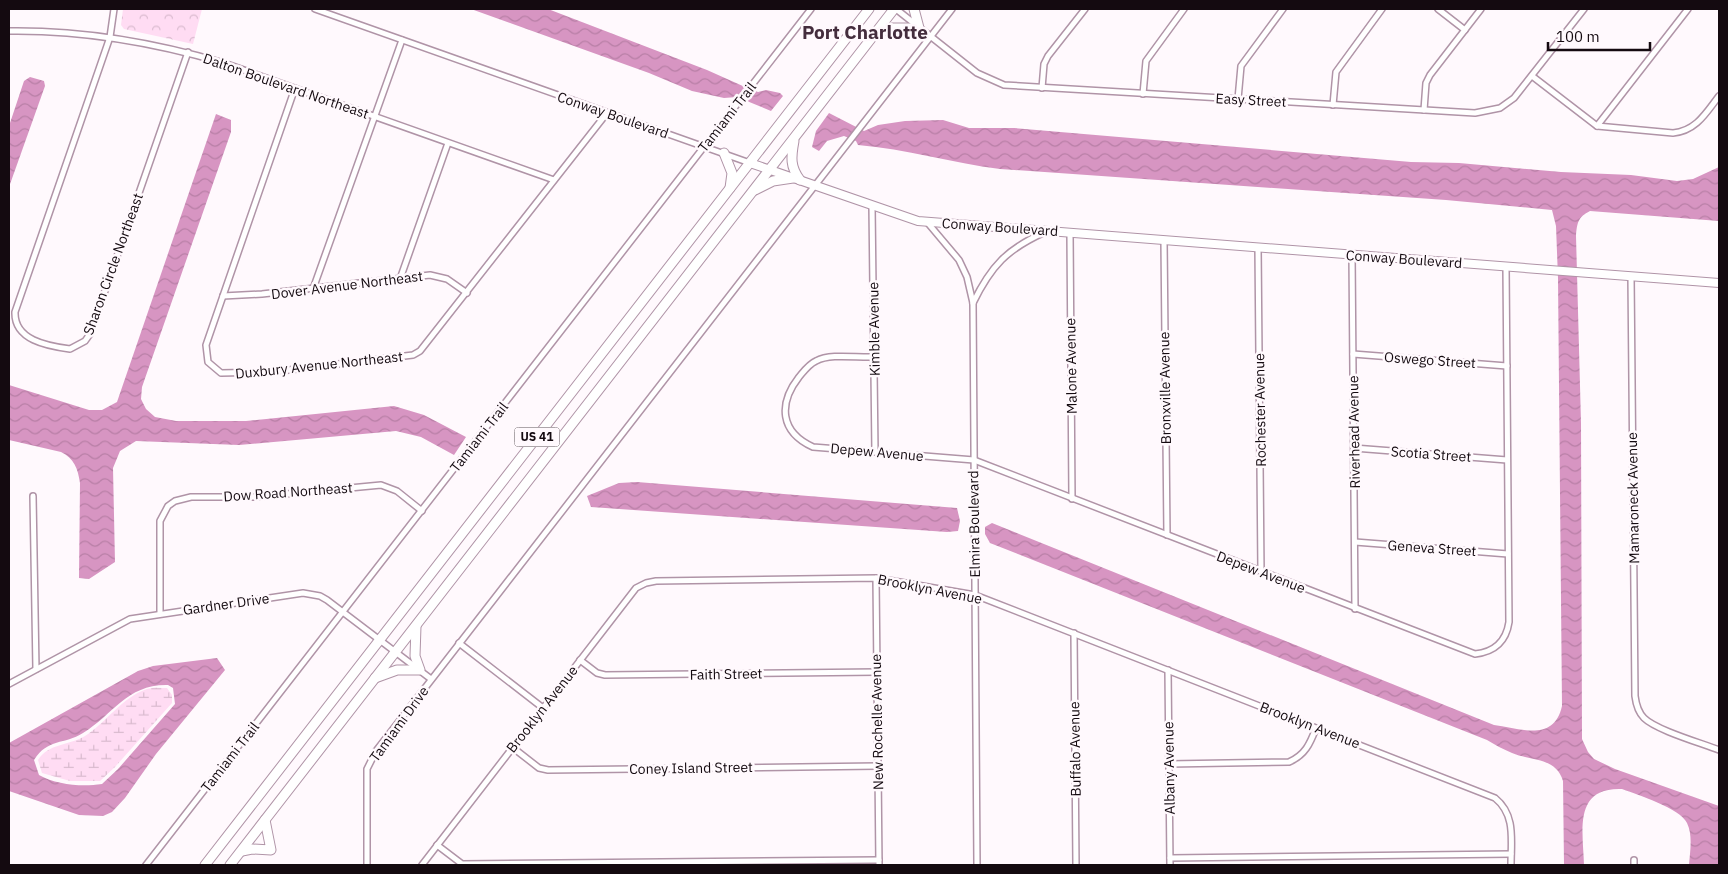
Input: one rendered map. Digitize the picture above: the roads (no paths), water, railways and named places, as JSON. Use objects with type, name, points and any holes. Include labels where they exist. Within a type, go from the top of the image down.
[{"type":"main road","points":[[858,23],[861,9]]},
{"type":"main road","name":"US 41","points":[[205,865],[869,9]]},
{"type":"main road","name":"US 41","points":[[230,865],[895,9]]},
{"type":"main road","points":[[874,35],[891,28],[919,28],[914,9]]},
{"type":"main road","points":[[753,191],[772,182],[797,179],[792,170],[791,163],[794,138]]},
{"type":"main road","points":[[724,153],[732,173],[730,188]]},
{"type":"main road","points":[[375,678],[397,670],[420,670],[415,656],[416,625]]},
{"type":"main road","points":[[242,851],[252,848],[271,850],[265,820]]},
{"type":"street","points":[[110,37],[114,9]]},
{"type":"street","name":"Conway Boulevard","points":[[315,9],[918,221],[1719,283]]},
{"type":"street","name":"Tamiami Trail","points":[[146,865],[811,9]]},
{"type":"street","name":"Easy Street","points":[[895,9],[977,72],[994,82],[1014,86],[1475,113],[1492,111],[1514,98],[1584,9]]},
{"type":"street","points":[[432,679],[952,9]]},
{"type":"street","points":[[1042,88],[1044,64],[1048,56],[1085,9]]},
{"type":"street","points":[[1143,94],[1146,61],[1184,9]]},
{"type":"street","points":[[1238,99],[1241,66],[1283,9]]},
{"type":"street","points":[[1333,105],[1336,72],[1382,9]]},
{"type":"street","points":[[1438,9],[1465,30]]},
{"type":"street","points":[[1424,110],[1426,83],[1430,75],[1481,9]]},
{"type":"street","points":[[1597,126],[1688,9]]},
{"type":"street","name":"Dalton Boulevard Northeast","points":[[9,31],[110,37],[188,52],[554,180]]},
{"type":"street","name":"Sharon Circle Northeast","points":[[110,37],[15,312],[18,328],[23,335],[62,348],[78,346],[90,334],[188,52]]},
{"type":"street","points":[[313,289],[402,40]]},
{"type":"street","points":[[1532,76],[1597,126],[1673,134],[1683,132],[1699,121],[1719,96]]},
{"type":"street","name":"Duxbury Avenue Northeast","points":[[295,88],[206,344],[205,353],[213,368],[229,374],[272,372],[413,355],[426,345],[607,112]]},
{"type":"street","points":[[400,278],[448,142]]},
{"type":"street","name":"Kimble Avenue","points":[[872,206],[875,452]]},
{"type":"street","name":"Elmira Boulevard","points":[[926,222],[960,260],[967,277],[973,303],[977,865]]},
{"type":"street","name":"Elmira Boulevard","points":[[973,303],[987,276],[999,261],[1022,243],[1047,231]]},
{"type":"street","name":"Malone Avenue","points":[[1070,233],[1072,498]]},
{"type":"street","name":"Bronxville Avenue","points":[[1164,240],[1167,535]]},
{"type":"street","name":"Rochester Avenue","points":[[1258,247],[1261,572]]},
{"type":"street","name":"Riverhead Avenue","points":[[1352,255],[1355,609]]},
{"type":"street","name":"Depew Avenue","points":[[874,357],[817,360],[810,364],[793,385],[785,405],[789,426],[804,442],[814,447],[974,460],[1355,609],[1475,654],[1486,653],[1499,644],[1508,631],[1506,267]]},
{"type":"street","name":"Dover Avenue Northeast","points":[[223,296],[313,289],[400,278],[439,276],[447,279],[467,293]]},
{"type":"street","name":"Mamaroneck Avenue","points":[[1631,276],[1635,696],[1637,707],[1644,718],[1655,725],[1719,750]]},
{"type":"street","name":"Oswego Street","points":[[1353,354],[1507,366]]},
{"type":"street","name":"Scotia Street","points":[[1354,448],[1507,460]]},
{"type":"street","name":"Dow Road Northeast","points":[[160,614],[160,521],[163,513],[175,501],[191,497],[255,497],[381,485],[397,491],[422,511]]},
{"type":"street","points":[[33,496],[36,669]]},
{"type":"street","name":"Geneva Street","points":[[1355,542],[1508,554]]},
{"type":"street","name":"Brooklyn Avenue","points":[[422,865],[636,588],[656,580],[876,578],[975,595],[1495,798],[1509,814],[1511,865]]},
{"type":"street","name":"New Rochelle Avenue","points":[[876,578],[878,863]]},
{"type":"street","name":"Gardner Drive","points":[[9,684],[122,622],[160,614],[303,593],[320,596],[432,679]]},
{"type":"street","name":"Buffalo Avenue","points":[[1074,633],[1076,865]]},
{"type":"street","points":[[459,644],[542,708]]},
{"type":"street","name":"Faith Street","points":[[580,660],[597,673],[605,675],[877,672]]},
{"type":"street","name":"Albany Avenue","points":[[1168,670],[1170,865]]},
{"type":"street","name":"Tamiami Drive","points":[[367,865],[367,769],[376,751],[432,679]]},
{"type":"street","points":[[1169,764],[1289,762],[1307,750],[1316,728]]},
{"type":"street","name":"Coney Island Street","points":[[512,747],[539,768],[548,770],[878,766]]},
{"type":"street","points":[[437,845],[462,865],[878,863]]},
{"type":"street","points":[[1170,858],[1511,854]]},
{"type":"water","points":[[471,9],[548,9],[707,70],[758,92],[766,90],[780,93],[783,96],[771,111],[737,97],[724,98],[692,91],[649,73]]},
{"type":"water","points":[[30,77],[44,81],[45,86],[9,187],[9,126],[24,81]]},
{"type":"water","points":[[829,113],[864,131],[878,125],[905,121],[943,120],[969,128],[1014,128],[1411,162],[1459,163],[1561,172],[1631,175],[1677,181],[1693,179],[1719,167],[1719,221],[1590,211],[1579,221],[1576,236],[1581,423],[1582,739],[1588,752],[1594,759],[1615,769],[1719,806],[1719,865],[1689,865],[1690,833],[1683,817],[1668,807],[1622,789],[1606,790],[1595,795],[1588,803],[1583,825],[1584,865],[1564,865],[1563,781],[1560,773],[1549,764],[1519,756],[1487,740],[990,543],[985,534],[985,527],[992,523],[1494,725],[1536,731],[1552,725],[1558,717],[1562,706],[1558,278],[1556,226],[1552,210],[1446,200],[1000,169],[858,145],[856,141],[844,136],[827,141],[819,151],[812,147],[816,131]]},
{"type":"water","points":[[216,114],[231,120],[231,132],[142,387],[141,399],[146,409],[155,417],[176,421],[246,421],[394,406],[424,415],[466,437],[454,455],[421,437],[396,431],[239,445],[136,441],[120,451],[113,468],[115,562],[89,579],[79,578],[80,483],[77,469],[69,457],[61,452],[9,440],[9,385],[89,410],[102,410],[117,402]]},
{"type":"water","points":[[637,482],[957,508],[960,521],[958,531],[947,532],[591,507],[587,496],[619,483]]},
{"type":"water","points":[[217,658],[225,670],[156,754],[125,798],[112,812],[103,816],[79,815],[9,791],[9,743],[138,671],[153,666]],"holes":[[[168,685],[173,688],[175,704],[118,769],[102,784],[70,784],[54,781],[39,775],[34,760],[45,748],[83,733],[131,695],[142,689]]]},
{"type":"district","name":"Port Charlotte","points":[[865,32]]}]
